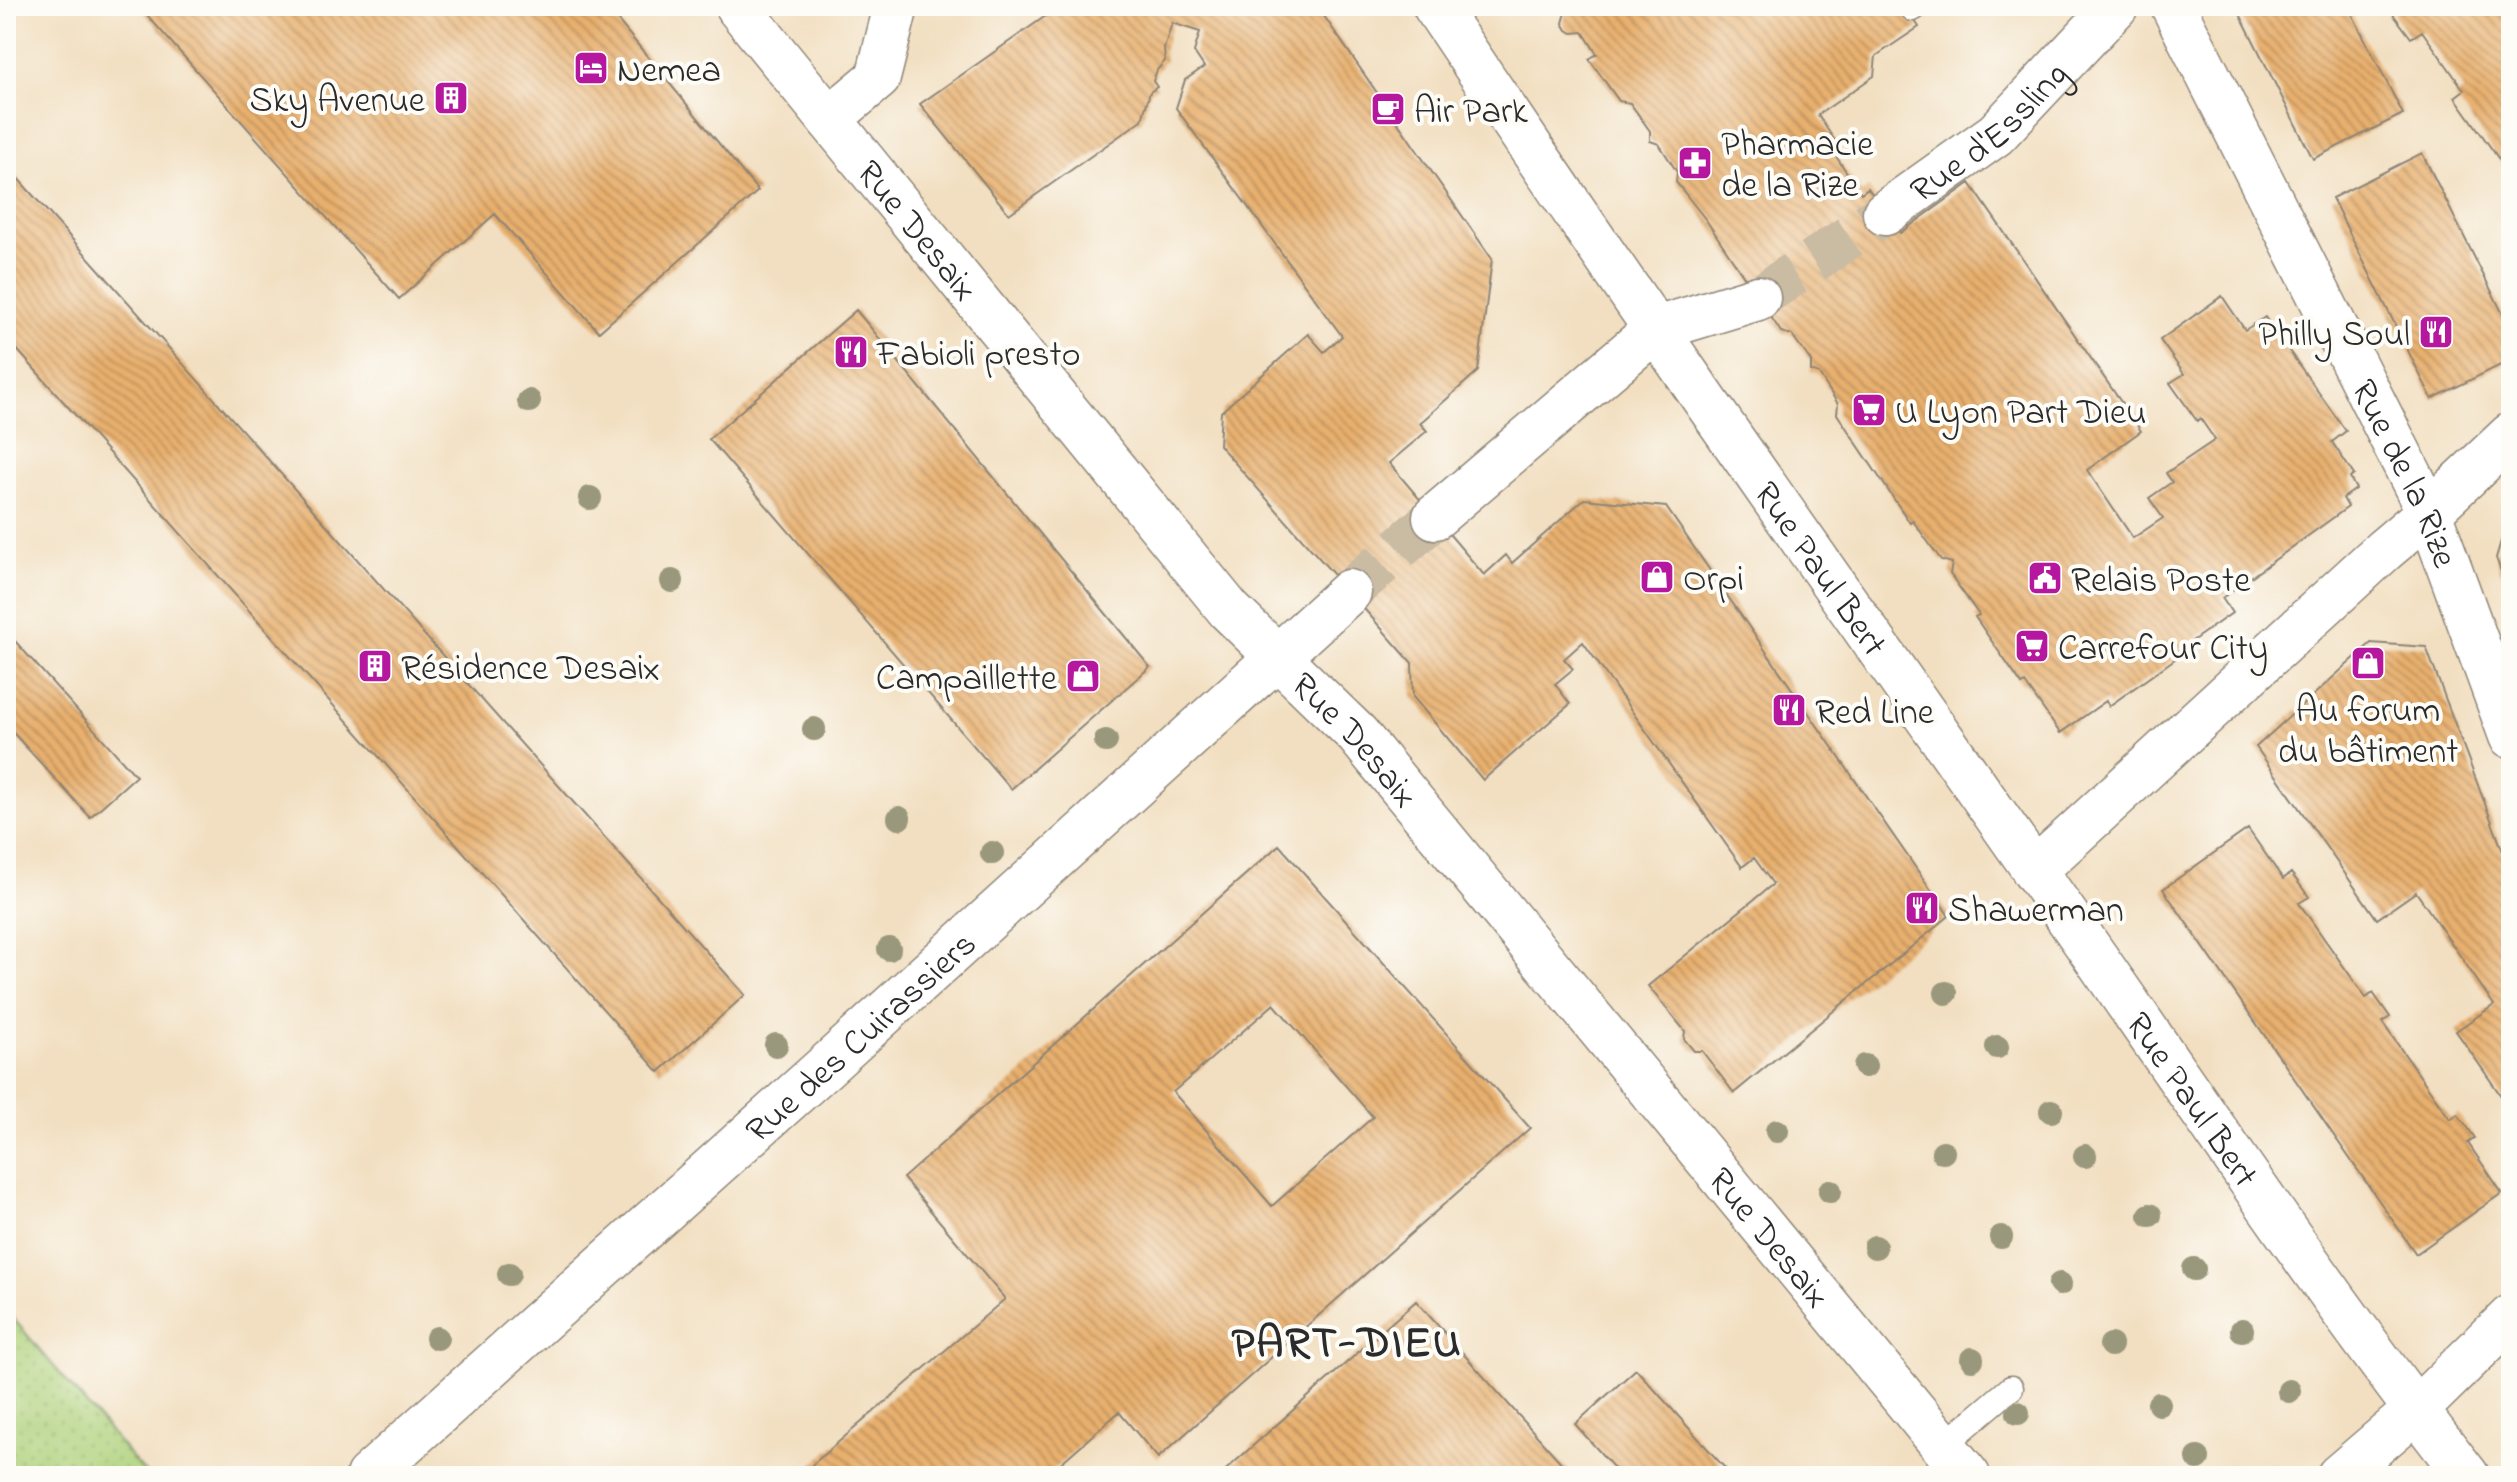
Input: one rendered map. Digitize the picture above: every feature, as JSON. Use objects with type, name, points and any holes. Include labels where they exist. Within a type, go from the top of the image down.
[{"type":"street","name":"Rue Desaix","points":[[737,6],[1229,610],[1357,734],[1956,1461]]},
{"type":"street","points":[[829,119],[878,78],[896,6]]},
{"type":"street","name":"Rue Paul Bert","points":[[1435,6],[1590,238],[2323,1288],[2467,1476]]},
{"type":"street","name":"Rue d'Essling","points":[[1885,213],[1996,134],[2116,6]]},
{"type":"street","name":"Rue de la Rize","points":[[2173,6],[2429,512],[2511,736]]},
{"type":"street","points":[[1435,517],[1656,329],[1758,298]]},
{"type":"street","points":[[2034,871],[2511,435]]},
{"type":"street","name":"Rue des Cuirassiers","points":[[368,1476],[857,1039],[1349,592]]},
{"type":"street","points":[[2339,1476],[2415,1411],[2511,1317]]},
{"type":"lane","points":[[1956,1461],[2011,1388]]},
{"type":"green space","points":[[6,1310],[132,1458],[148,1476],[6,1476]]},
{"type":"building","name":"Sky Avenue","points":[[139,6],[606,6],[758,191],[599,332],[495,214],[399,299]]},
{"type":"building","points":[[1060,6],[1317,6],[1492,259],[1478,371],[1420,423],[1427,431],[1389,463],[1484,575],[1506,555],[1512,563],[1584,499],[1666,507],[1949,916],[1734,1093],[1702,1051],[1694,1051],[1684,1039],[1685,1031],[1648,986],[1773,884],[1754,858],[1742,867],[1583,642],[1564,659],[1573,669],[1555,684],[1570,704],[1483,780],[1413,697],[1412,663],[1219,445],[1221,412],[1308,334],[1324,352],[1342,336],[1176,108],[1185,80],[1204,67],[1194,52],[1200,32],[1172,23],[1164,49],[1165,61],[1153,81],[1157,87],[1150,92],[1142,120],[1009,214],[920,104]]},
{"type":"building","points":[[1565,6],[1905,6],[1919,27],[1876,56],[1874,76],[1818,115],[1841,150],[1835,155],[1861,193],[1868,188],[1900,233],[1970,183],[2141,431],[2087,470],[2133,538],[2163,518],[2149,498],[2172,482],[2166,473],[2215,440],[2170,383],[2184,374],[2160,340],[2222,296],[2245,330],[2265,317],[2346,431],[2332,442],[2354,475],[2350,478],[2356,489],[2343,498],[2348,507],[2222,598],[2232,613],[2175,653],[2179,656],[2109,706],[2106,701],[2060,733],[1975,617],[1979,615],[1950,574],[1952,563],[1941,560],[1913,521],[1910,523],[1837,414],[1838,404],[1819,374],[1811,371],[1811,361],[1792,335],[1781,332],[1706,220],[1676,182],[1677,172],[1659,144],[1650,141],[1650,131],[1630,103],[1619,101],[1589,59],[1597,54],[1583,32],[1567,30],[1563,23]]},
{"type":"building","points":[[2236,6],[2348,6],[2403,114],[2313,159]]},
{"type":"building","points":[[2406,6],[2511,6],[2511,176],[2455,97],[2464,90],[2422,31],[2411,38],[2393,14]]},
{"type":"building","points":[[2422,153],[2511,330],[2511,360],[2432,399],[2332,198]]},
{"type":"building","name":"Résidence Desaix","points":[[6,165],[745,995],[659,1072],[6,337]]},
{"type":"building","points":[[856,310],[1150,667],[1011,789],[709,439]]},
{"type":"building","points":[[2511,507],[2511,598],[2496,558]]},
{"type":"building","points":[[6,631],[136,776],[90,817],[6,725]]},
{"type":"building","points":[[2371,643],[2426,647],[2511,873],[2511,1110],[2456,1031],[2494,1005],[2416,892],[2377,919],[2256,747]]},
{"type":"building","points":[[2248,829],[2283,879],[2291,873],[2309,897],[2299,903],[2366,998],[2373,993],[2390,1017],[2382,1022],[2450,1119],[2458,1114],[2475,1138],[2468,1143],[2502,1193],[2416,1254],[2163,889]]},
{"type":"building","points":[[1279,845],[1530,1128],[1158,1458],[1119,1412],[1046,1476],[799,1476],[1005,1299],[903,1178]],"holes":[[[1274,1004],[1373,1117],[1272,1206],[1173,1092]]]},
{"type":"building","points":[[1416,1301],[1573,1476],[1219,1476]]},
{"type":"building","points":[[1636,1369],[1732,1476],[1621,1476],[1575,1424]]},
{"type":"tunnel","points":[[1758,298],[1885,213]]},
{"type":"tunnel","points":[[1349,592],[1435,517]]},
{"type":"place","name":"Nemea","points":[[591,68]]},
{"type":"place","name":"Sky Avenue","points":[[451,98]]},
{"type":"place","name":"Air Park","points":[[1388,109]]},
{"type":"place","name":"Pharmacie de la Rize","points":[[1695,163]]},
{"type":"place","name":"Philly Soul","points":[[2436,332]]},
{"type":"place","name":"Fabioli presto","points":[[851,352]]},
{"type":"place","name":"U Lyon Part Dieu","points":[[1869,410]]},
{"type":"place","name":"Orpi","points":[[1657,577]]},
{"type":"place","name":"Relais Poste","points":[[2045,578]]},
{"type":"place","name":"Carrefour City","points":[[2032,646]]},
{"type":"place","name":"Au forum du bâtiment","points":[[2368,663]]},
{"type":"place","name":"Résidence Desaix","points":[[375,666]]},
{"type":"place","name":"Campaillette","points":[[1083,676]]},
{"type":"place","name":"Red Line","points":[[1789,710]]},
{"type":"place","name":"Shawerman","points":[[1922,908]]},
{"type":"district","name":"PART-DIEU","points":[[1347,1341]]}]
